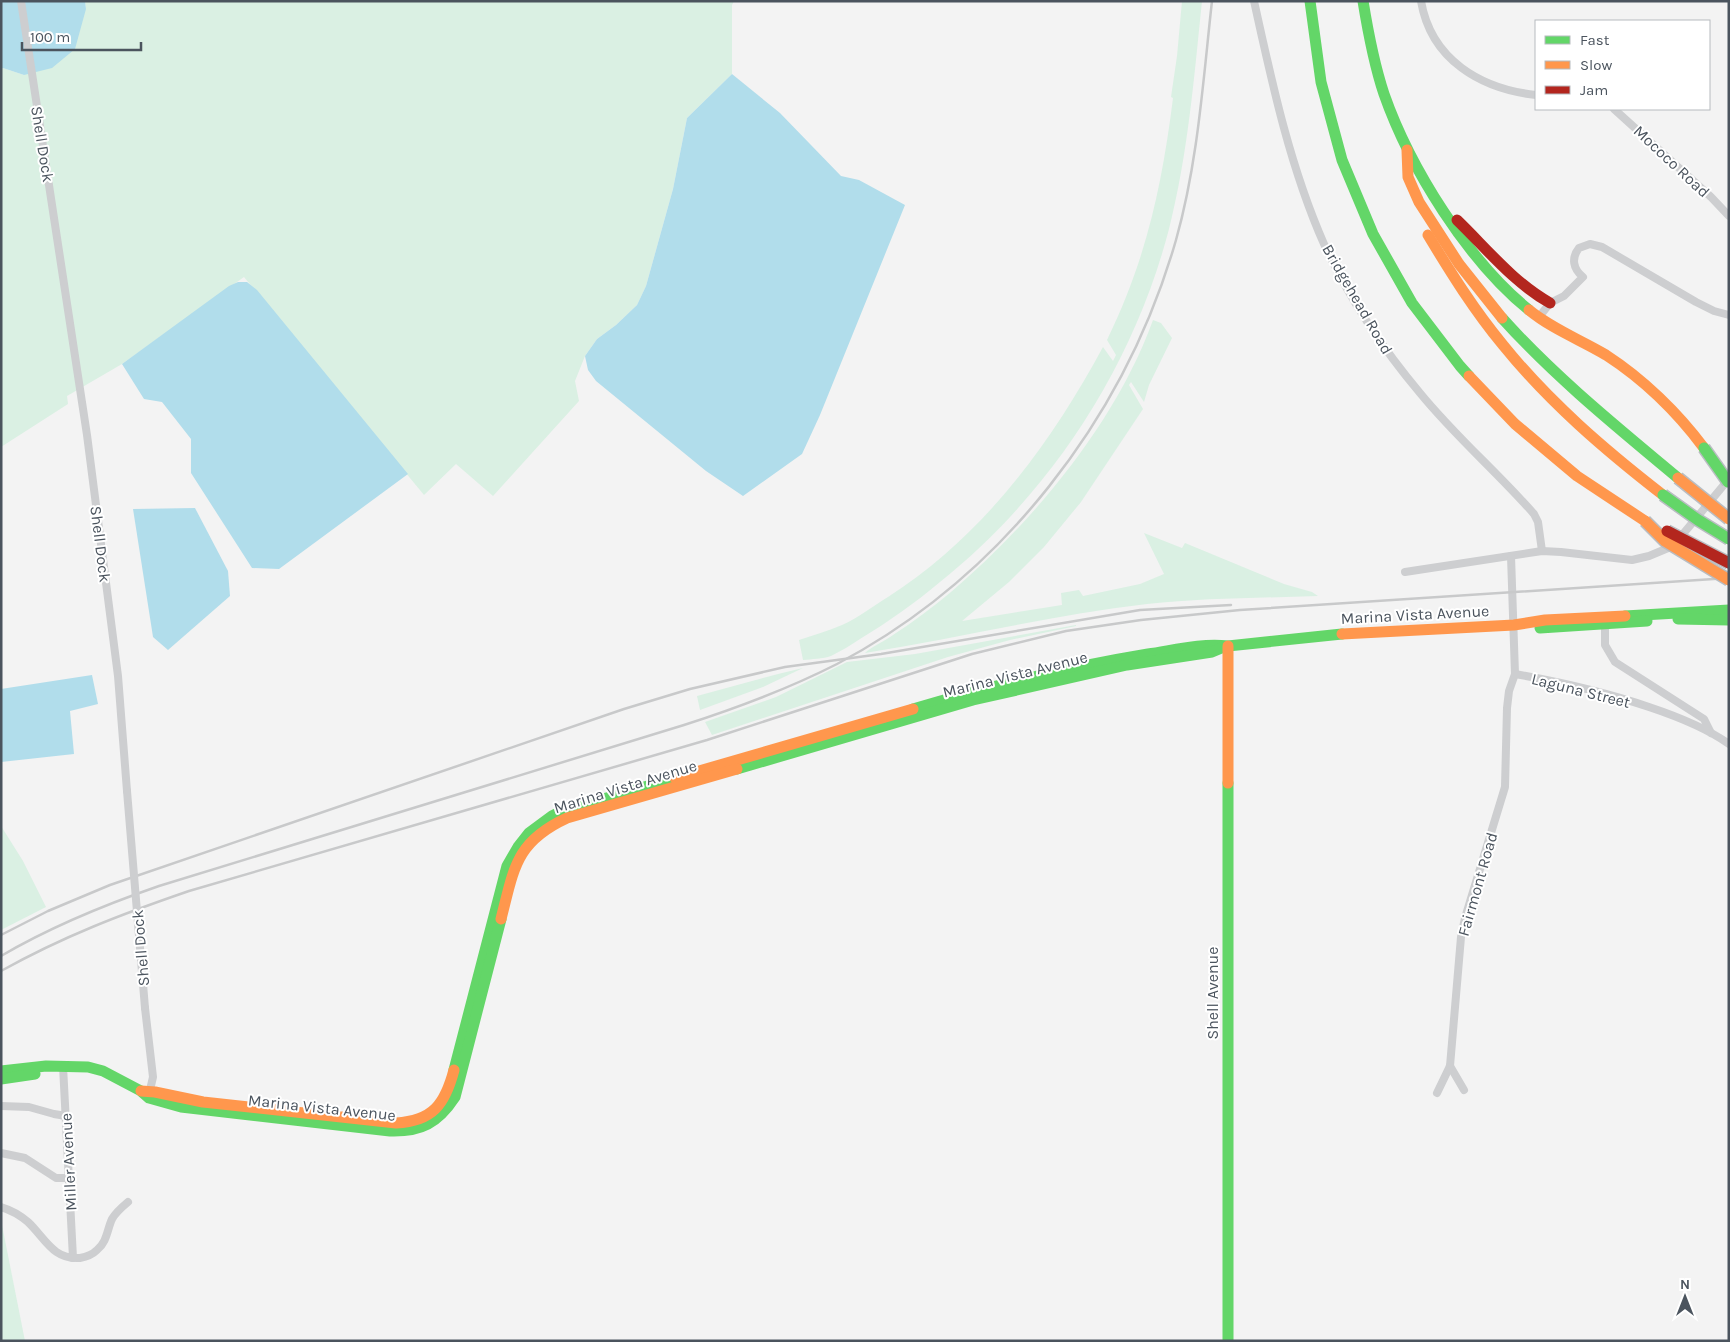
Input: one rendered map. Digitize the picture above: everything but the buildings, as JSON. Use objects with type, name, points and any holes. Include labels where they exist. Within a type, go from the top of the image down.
[{"type":"main road","points":[[1310,1],[1314,43],[1332,127],[1342,160],[1361,208],[1409,299],[1455,362],[1507,419],[1546,454],[1573,474],[1645,521],[1729,563]]},
{"type":"main road","points":[[1363,1],[1385,95],[1406,146],[1466,244],[1488,272],[1513,297],[1539,317],[1620,365],[1675,413],[1687,425],[1729,481]]},
{"type":"main road","points":[[1406,146],[1408,178],[1438,234],[1462,270],[1505,324],[1548,366],[1678,478],[1729,519]]},
{"type":"main road","points":[[1417,196],[1421,219],[1432,243],[1464,295],[1499,343],[1527,375],[1564,412],[1620,461],[1692,516],[1729,539]]},
{"type":"main road","points":[[1441,206],[1517,280],[1550,303]]},
{"type":"main road","points":[[1645,521],[1665,541],[1729,580]]},
{"type":"main road","name":"Marina Vista Avenue","points":[[1,1071],[46,1066],[88,1067],[103,1071],[145,1090],[186,1100],[407,1123],[432,1114],[438,1108],[448,1090],[507,866],[522,839],[533,828],[562,811],[997,685],[1066,669],[1136,656],[1211,644],[1228,646],[1323,635],[1514,625],[1545,620],[1729,610]]},
{"type":"main road","name":"Marina Vista Avenue","points":[[1514,625],[1542,628],[1605,625],[1665,619],[1729,620]]},
{"type":"main road","name":"Shell Avenue","points":[[1228,646],[1228,1341]]},
{"type":"main road","points":[[1,1079],[38,1073],[63,1066]]},
{"type":"street","name":"Shell Dock","points":[[21,1],[86,430],[118,676],[145,1008],[153,1077],[145,1090]]},
{"type":"street","name":"Bridgehead Road","points":[[1254,1],[1278,103],[1297,170],[1325,245],[1341,276],[1387,351],[1419,392],[1458,436],[1534,514],[1538,522],[1542,551]]},
{"type":"street","points":[[1421,1],[1423,13],[1433,37],[1460,67],[1482,81],[1502,89],[1535,95]]},
{"type":"street","name":"Mococo Road","points":[[1615,110],[1711,197],[1729,216]]},
{"type":"street","points":[[1539,317],[1550,303],[1564,296],[1583,277],[1576,269],[1574,258],[1579,248],[1590,244],[1602,247],[1696,302],[1714,311],[1729,315]]},
{"type":"street","points":[[1405,572],[1542,551],[1632,560],[1649,556],[1674,546],[1729,481]]},
{"type":"street","points":[[1511,556],[1514,625]]},
{"type":"street","name":"Laguna Street","points":[[1514,625],[1515,674],[1570,684],[1673,715],[1694,724],[1729,744]]},
{"type":"street","name":"Laguna Street","points":[[1605,625],[1605,645],[1615,662],[1704,719],[1711,733]]},
{"type":"street","name":"Fairmont Road","points":[[1437,1093],[1450,1066],[1464,918],[1505,787],[1507,708],[1515,674]]},
{"type":"street","name":"Miller Avenue","points":[[63,1066],[73,1258]]},
{"type":"street","points":[[1450,1066],[1464,1090]]},
{"type":"street","points":[[1,1106],[29,1107],[66,1116]]},
{"type":"street","points":[[1,1153],[25,1158],[56,1178],[69,1178]]},
{"type":"street","points":[[1,1207],[9,1209],[27,1221],[56,1252],[64,1257],[73,1258],[84,1257],[103,1244],[112,1220],[121,1207],[128,1202]]},
{"type":"green space","points":[[85,1],[734,1],[732,5],[732,74],[687,118],[673,189],[646,286],[637,305],[616,325],[597,339],[585,356],[575,381],[579,401],[493,496],[456,464],[424,495],[244,277],[122,364],[67,396],[68,404],[1,447],[1,69],[24,75],[86,9]]},
{"type":"green space","points":[[1182,1],[1202,1],[1190,116],[1176,201],[1153,280],[1134,330],[1110,378],[1083,424],[1052,468],[1018,509],[980,547],[921,597],[870,633],[831,656],[803,660],[799,640],[837,627],[860,615],[922,573],[954,546],[984,517],[1037,453],[1060,419],[1103,347],[1113,361],[1116,355],[1107,340],[1121,310],[1142,251],[1164,162],[1173,98],[1171,97]]},
{"type":"green space","points":[[1153,320],[1161,323],[1172,338],[1149,385],[1144,402],[1131,382],[1129,385],[1143,409],[1081,502],[1044,547],[1009,582],[962,621],[1062,605],[1061,593],[1079,590],[1083,596],[1140,584],[1164,574],[1144,533],[1182,548],[1185,543],[1318,596],[1211,599],[1147,604],[1041,620],[865,653],[908,625],[951,592],[1012,534],[1041,502],[1069,468],[1117,396],[1137,358]]},
{"type":"green space","points":[[1076,625],[948,657],[712,735],[705,722],[776,697],[847,662],[915,654]]},
{"type":"green space","points":[[803,668],[763,687],[700,710],[697,696]]},
{"type":"green space","points":[[1,826],[23,861],[46,907],[1,930]]},
{"type":"green space","points":[[1,1220],[25,1341],[1,1341]]},
{"type":"water","points":[[1,1],[85,1],[86,9],[75,49],[52,68],[24,75],[1,69]]},
{"type":"water","points":[[732,74],[780,113],[841,176],[859,180],[905,205],[820,415],[802,454],[743,496],[706,471],[596,381],[588,370],[585,356],[597,339],[616,325],[637,305],[646,286],[673,189],[687,118]]},
{"type":"water","points":[[238,282],[247,282],[257,290],[408,474],[279,569],[252,568],[191,473],[191,439],[162,402],[144,399],[122,364],[229,286]]},
{"type":"water","points":[[195,508],[228,571],[230,596],[168,650],[153,637],[133,509]]},
{"type":"water","points":[[92,675],[98,704],[70,711],[74,754],[1,762],[1,689]]},
{"type":"railway","points":[[1,956],[39,935],[78,917],[159,886],[684,725],[762,698],[837,664],[897,628],[952,586],[1003,539],[1049,486],[1090,429],[1125,369],[1154,306],[1176,240],[1190,181],[1199,121],[1212,1]]},
{"type":"railway","points":[[1,971],[24,958],[94,926],[189,891],[707,740],[972,654],[1066,631],[1141,620],[1240,610],[1729,578]]},
{"type":"railway","points":[[1,935],[48,911],[110,885],[624,709],[690,689],[785,667],[881,654],[1140,610],[1231,605]]},
{"type":"traffic: fast","points":[[1310,1],[1321,82],[1342,160],[1373,234],[1412,303],[1469,376]]},
{"type":"traffic: fast","points":[[1363,1],[1380,83],[1395,123],[1425,182],[1463,240],[1484,266],[1506,290],[1529,310]]},
{"type":"traffic: fast","points":[[1502,318],[1543,361],[1609,421],[1678,478]]},
{"type":"traffic: fast","points":[[1704,448],[1728,482]]},
{"type":"traffic: fast","points":[[1663,495],[1729,539]]},
{"type":"traffic: fast","points":[[1625,616],[1729,610]]},
{"type":"traffic: fast","points":[[1678,619],[1729,620]]},
{"type":"traffic: fast","points":[[1540,628],[1647,621]]},
{"type":"traffic: fast","points":[[913,709],[1030,678],[1118,659],[1198,646],[1228,646],[1342,634]]},
{"type":"traffic: fast","points":[[737,769],[973,700],[1127,665],[1212,652],[1224,647]]},
{"type":"traffic: fast","points":[[454,1070],[507,866],[518,847],[529,833],[562,811],[675,778]]},
{"type":"traffic: fast","points":[[1228,783],[1228,1341]]},
{"type":"traffic: fast","points":[[1,1071],[46,1066],[88,1067],[103,1071],[141,1091],[149,1098],[181,1107],[390,1131],[420,1128],[442,1113],[455,1097],[501,919]]},
{"type":"traffic: fast","points":[[1,1079],[35,1074]]},
{"type":"traffic: slow","points":[[1407,150],[1408,177],[1419,202],[1459,264],[1502,318]]},
{"type":"traffic: slow","points":[[1428,235],[1492,332],[1539,386],[1620,461],[1663,495]]},
{"type":"traffic: slow","points":[[1529,310],[1557,329],[1620,364],[1671,410],[1704,448]]},
{"type":"traffic: slow","points":[[1469,376],[1515,424],[1577,476],[1645,521]]},
{"type":"traffic: slow","points":[[1678,478],[1729,519]]},
{"type":"traffic: slow","points":[[1645,521],[1665,541],[1729,580]]},
{"type":"traffic: slow","points":[[1342,634],[1514,625],[1545,620],[1625,616]]},
{"type":"traffic: slow","points":[[1228,646],[1228,783]]},
{"type":"traffic: slow","points":[[675,778],[913,709]]},
{"type":"traffic: slow","points":[[501,919],[509,886],[519,859],[527,847],[550,827],[567,818],[737,769]]},
{"type":"traffic: slow","points":[[141,1091],[203,1102],[396,1123],[419,1119],[436,1108],[446,1092],[454,1070]]},
{"type":"traffic: jam","points":[[1457,220],[1512,275],[1550,303]]},
{"type":"traffic: jam","points":[[1667,531],[1729,563]]}]
